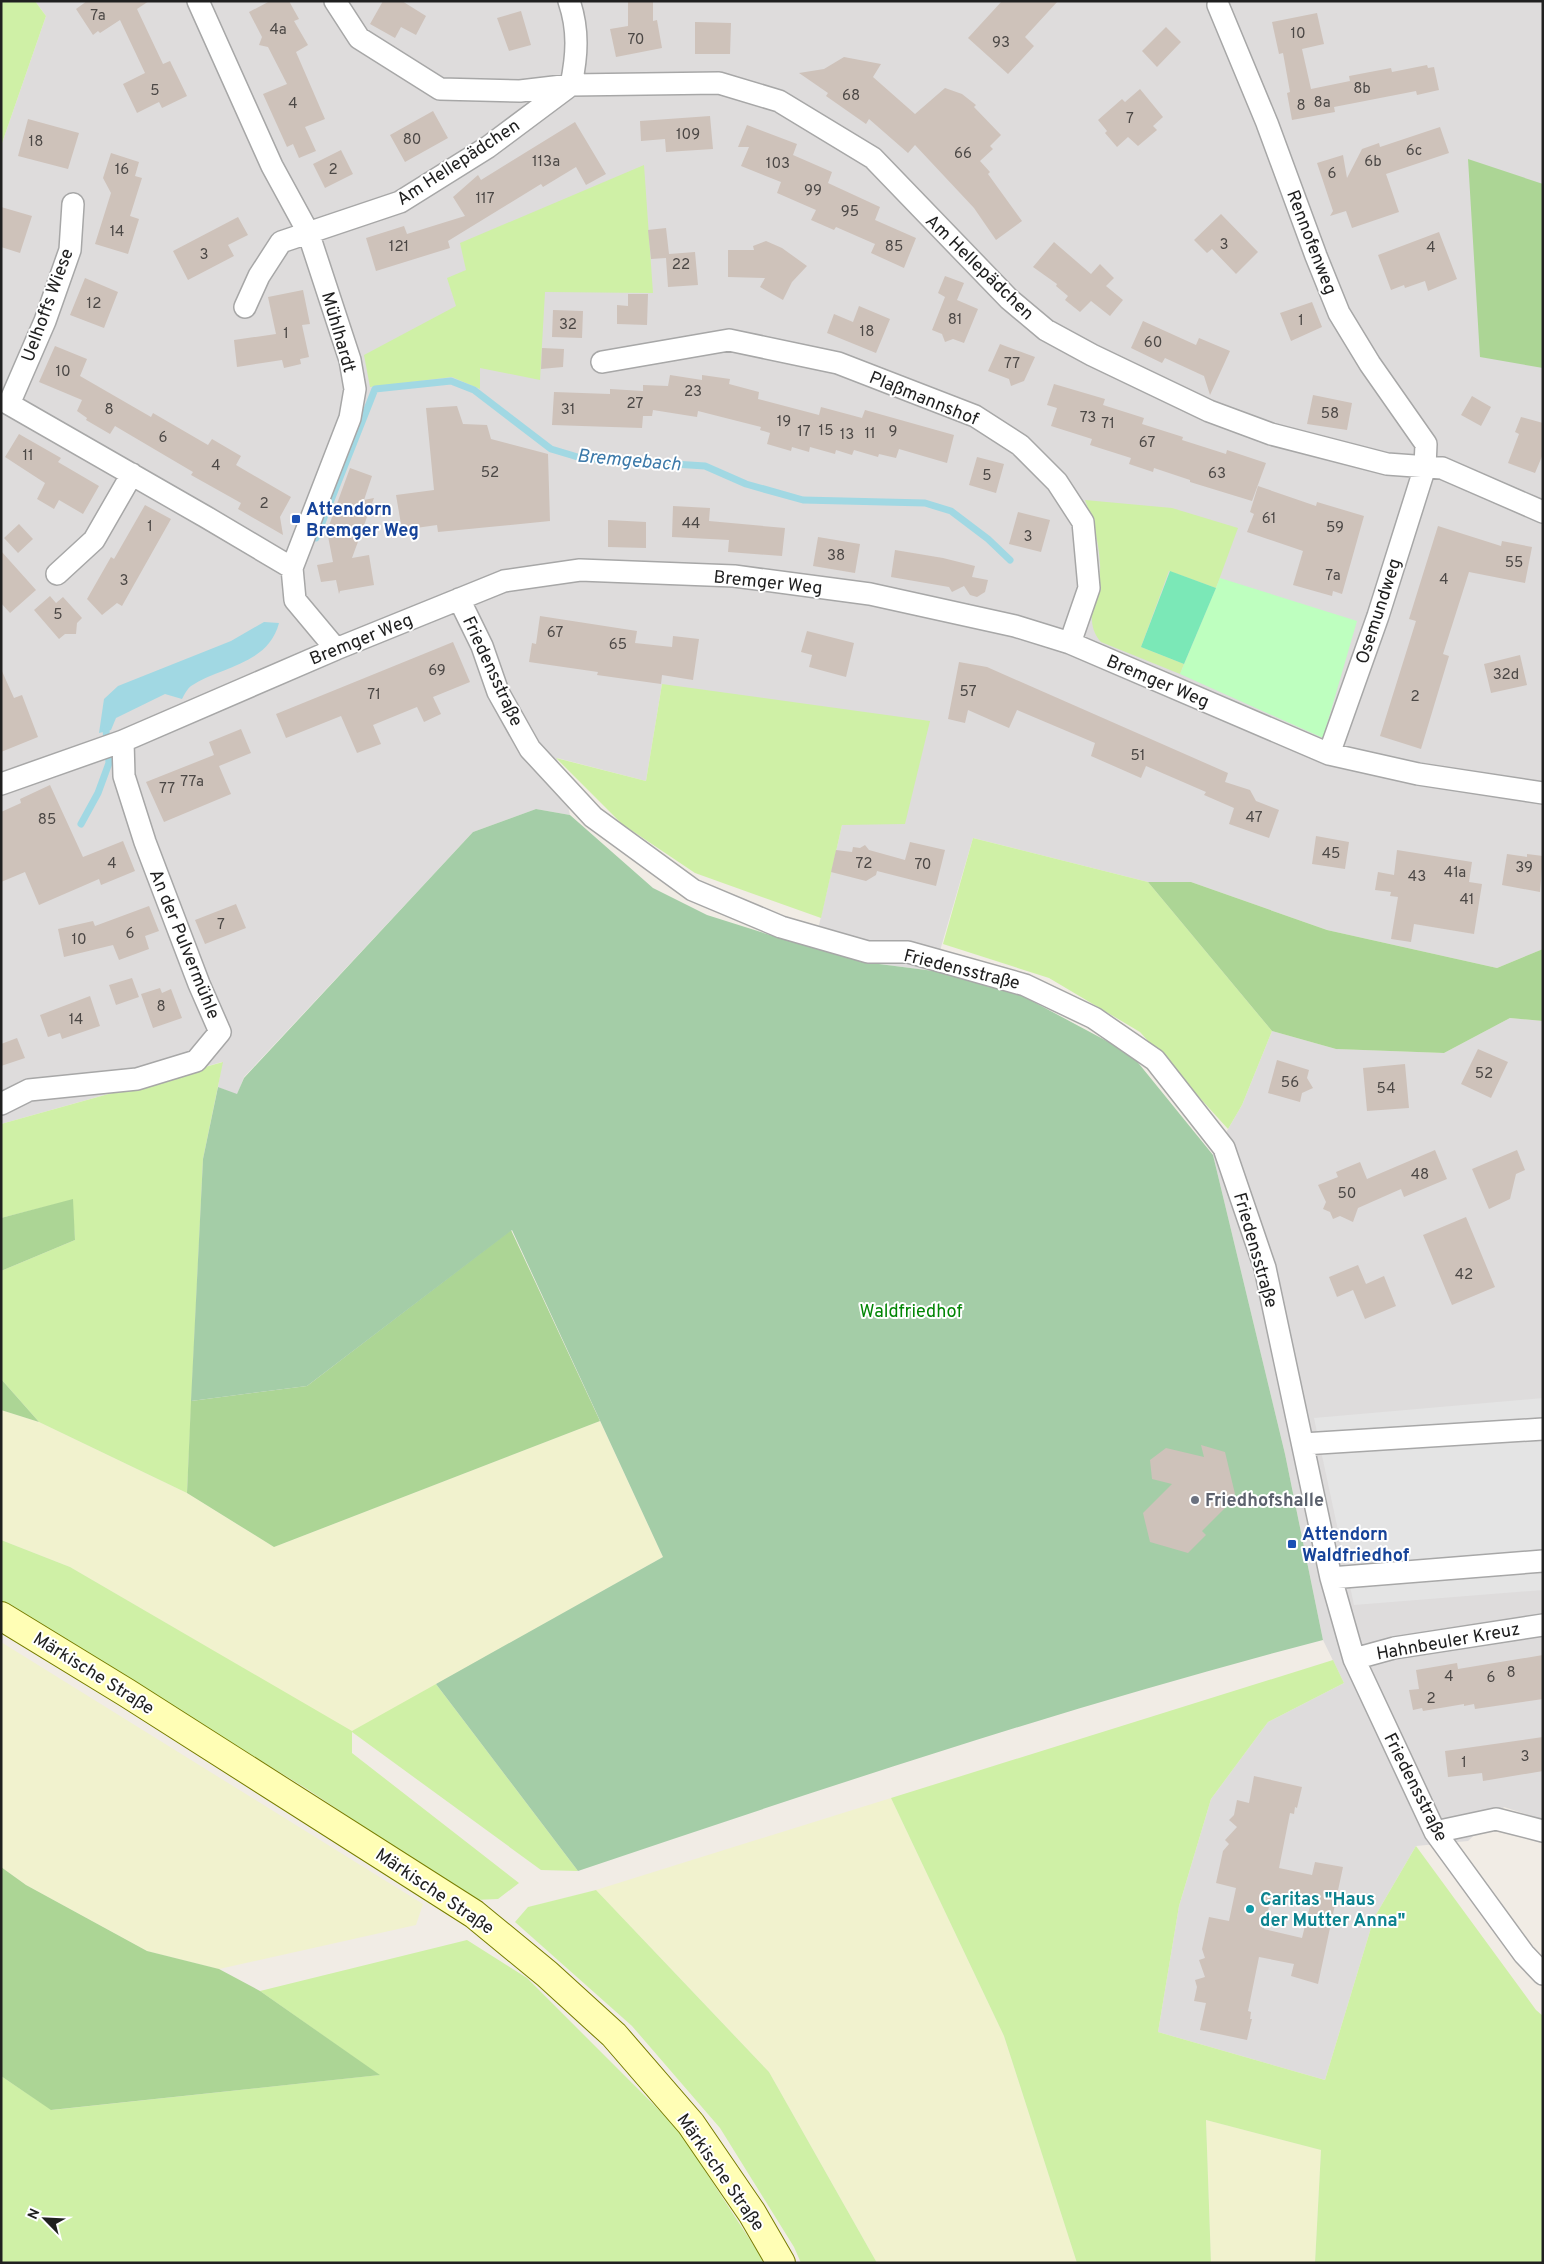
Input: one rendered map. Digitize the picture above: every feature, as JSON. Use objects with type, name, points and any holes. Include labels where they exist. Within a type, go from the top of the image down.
[{"type":"main road","name":"Märkische Straße","points":[[1,1616],[128,1693],[474,1914],[547,1974],[614,2036],[691,2124],[752,2213],[781,2263]]},
{"type":"street","name":"Mühlhardt","points":[[198,1],[272,166],[308,232],[350,360],[355,388],[350,418],[292,568],[296,600],[336,648]]},
{"type":"street","name":"Am Hellepädchen","points":[[335,1],[359,38],[440,88],[520,91],[571,85],[720,83],[778,102],[873,158],[1009,299],[1046,330],[1092,355],[1209,411],[1271,434],[1388,464],[1442,468],[1543,512]]},
{"type":"street","points":[[569,1],[573,12],[578,55],[571,85]]},
{"type":"street","name":"Rennofenweg","points":[[1218,5],[1268,123],[1316,256],[1339,313],[1370,364],[1426,444],[1425,467]]},
{"type":"street","name":"Am Hellepädchen","points":[[308,232],[400,202],[488,146],[571,85]]},
{"type":"street","name":"Uelhoffs Wiese","points":[[73,204],[70,250],[44,321],[5,410],[132,474],[292,568]]},
{"type":"street","points":[[245,307],[259,276],[281,242],[308,232]]},
{"type":"street","name":"Plaßmannshof","points":[[602,362],[729,340],[838,363],[975,416],[1020,445],[1057,482],[1083,522],[1089,588],[1070,643]]},
{"type":"street","name":"Osemundweg","points":[[1329,754],[1378,616],[1425,467]]},
{"type":"street","points":[[57,574],[94,540],[132,474]]},
{"type":"street","name":"Bremger Weg","points":[[1,784],[111,745],[336,648],[504,581],[580,570],[734,576],[870,594],[1015,626],[1070,643],[1329,754],[1418,774],[1543,793]]},
{"type":"street","name":"Friedensstraße","points":[[459,599],[482,646],[498,692],[530,749],[592,817],[693,890],[781,927],[868,952],[908,952],[1025,985],[1094,1018],[1155,1060],[1224,1148],[1265,1268],[1331,1578],[1354,1659],[1435,1832],[1524,1954],[1543,1974]]},
{"type":"street","name":"An der Pulvermühle","points":[[1,1104],[29,1090],[137,1079],[196,1061],[220,1032],[199,984],[145,842],[124,776],[111,745]]},
{"type":"street","points":[[1303,1444],[1543,1429]]},
{"type":"street","points":[[1331,1578],[1543,1561]]},
{"type":"street","name":"Hahnbeuler Kreuz","points":[[1354,1659],[1394,1648],[1543,1625]]},
{"type":"street","points":[[1435,1832],[1496,1819],[1543,1831]]},
{"type":"shaded area","points":[[35,1],[1543,1],[1543,949],[1497,968],[1327,930],[1191,882],[1148,882],[973,838],[934,971],[879,964],[814,947],[842,825],[662,684],[646,781],[557,758],[570,815],[536,809],[473,832],[244,1077],[237,1095],[218,1087],[222,1062],[1,1124],[1,146],[46,16]]},
{"type":"shaded area","points":[[1510,1018],[1543,1021],[1543,1820],[1504,1807],[1468,1841],[1416,1846],[1374,1918],[1325,2080],[1158,2032],[1179,1906],[1211,1799],[1268,1722],[1344,1683],[1323,1640],[1285,1454],[1213,1155],[1242,1105],[1272,1031],[1336,1049],[1444,1053]]},
{"type":"shaded area","points":[[1543,1398],[1543,1590],[1354,1605],[1314,1418]]},
{"type":"green space","points":[[1,1],[35,1],[46,16],[1,146]]},
{"type":"green space","points":[[1468,159],[1543,184],[1543,368],[1480,357]]},
{"type":"green space","points":[[644,165],[653,293],[545,292],[540,380],[480,368],[480,389],[452,377],[370,387],[364,355],[456,306],[447,278],[466,270],[460,243]]},
{"type":"green space","points":[[1085,500],[1172,508],[1238,528],[1216,588],[1169,571],[1141,647],[1184,664],[1180,674],[1101,642],[1095,633],[1092,624],[1092,614],[1100,574],[1100,564],[1095,532]]},
{"type":"green space","points":[[1170,571],[1216,588],[1184,664],[1141,647]]},
{"type":"green space","points":[[1220,578],[1357,621],[1323,738],[1180,674]]},
{"type":"green space","points":[[662,684],[930,721],[905,824],[842,825],[821,918],[695,873],[622,824],[556,758],[646,781]]},
{"type":"green space","name":"Waldfriedhof","points":[[536,809],[570,815],[653,888],[707,915],[770,935],[879,964],[989,978],[1131,1054],[1213,1155],[1285,1454],[1323,1640],[1229,1665],[1042,1720],[763,1809],[578,1871],[436,1684],[663,1557],[512,1230],[307,1386],[191,1401],[203,1159],[218,1087],[237,1094],[244,1078],[473,832]]},
{"type":"green space","points":[[973,838],[1148,882],[1272,1031],[1242,1105],[1228,1129],[1140,1032],[1049,978],[943,944]]},
{"type":"green space","points":[[1148,882],[1191,882],[1327,930],[1497,968],[1543,949],[1543,1021],[1510,1018],[1444,1053],[1336,1049],[1272,1031]]},
{"type":"green space","points":[[223,1062],[203,1159],[187,1493],[39,1422],[1,1379],[1,1271],[75,1240],[72,1200],[1,1218],[1,1124]]},
{"type":"green space","points":[[73,1199],[75,1240],[1,1271],[1,1218]]},
{"type":"green space","points":[[511,1230],[600,1421],[274,1547],[187,1493],[191,1401],[307,1386]]},
{"type":"green space","points":[[1,1379],[39,1422],[1,1410]]},
{"type":"green space","points":[[1,1410],[39,1422],[187,1493],[274,1547],[600,1421],[663,1557],[352,1732],[70,1567],[1,1540]]},
{"type":"green space","points":[[1,1540],[70,1567],[352,1731],[436,1684],[578,1871],[541,1870],[352,1732],[352,1753],[519,1883],[498,1899],[474,1900],[307,1789],[1,1601]]},
{"type":"green space","points":[[1,1642],[423,1904],[416,1925],[219,1969],[147,1951],[26,1885],[1,1867]]},
{"type":"green space","points":[[1333,1660],[1344,1683],[1268,1722],[1211,1799],[1179,1906],[1158,2032],[1325,2080],[1374,1918],[1416,1846],[1536,2010],[1543,2016],[1543,2263],[1315,2263],[1321,2150],[1206,2120],[1211,2263],[1077,2263],[1004,2036],[891,1798]]},
{"type":"green space","points":[[891,1798],[1004,2036],[1077,2263],[877,2263],[769,2072],[596,1890]]},
{"type":"green space","points":[[1,1867],[26,1885],[147,1951],[219,1969],[260,1991],[380,2075],[51,2110],[1,2076]]},
{"type":"green space","points":[[596,1890],[769,2072],[877,2263],[801,2263],[794,2247],[720,2128],[632,2026],[515,1922],[528,1907]]},
{"type":"green space","points":[[467,1940],[527,1978],[678,2129],[765,2263],[1,2263],[1,2076],[52,2110],[379,2075],[260,1991]]},
{"type":"green space","points":[[1206,2120],[1321,2150],[1315,2263],[1211,2263]]},
{"type":"water","points":[[264,622],[279,623],[273,637],[265,648],[254,656],[191,686],[182,699],[165,694],[116,718],[111,730],[99,733],[104,699],[118,686],[231,641]]},
{"type":"building","points":[[87,1],[149,1],[137,9],[163,64],[170,61],[187,96],[162,108],[159,102],[137,113],[123,84],[145,73],[120,20],[100,33],[98,31],[93,35],[76,9]]},
{"type":"building","points":[[270,1],[289,1],[299,19],[294,21],[308,45],[296,52],[325,119],[305,127],[316,151],[299,158],[293,144],[287,147],[263,94],[287,84],[268,47],[259,45],[262,37],[249,12]]},
{"type":"building","points":[[383,1],[402,1],[426,16],[416,35],[401,27],[395,38],[370,24]]},
{"type":"building","points":[[628,1],[653,1],[653,21],[657,20],[662,48],[616,57],[610,29],[628,26]]},
{"type":"building","points":[[1002,1],[1058,1],[1025,37],[1034,46],[1008,74],[968,38]]},
{"type":"building","points":[[521,11],[531,45],[509,51],[497,18]]},
{"type":"building","points":[[1317,13],[1324,44],[1302,49],[1311,89],[1350,81],[1349,76],[1391,68],[1392,72],[1427,65],[1428,68],[1434,67],[1439,90],[1417,95],[1416,91],[1334,107],[1335,112],[1292,120],[1287,93],[1290,92],[1283,53],[1279,54],[1272,22]]},
{"type":"building","points":[[695,22],[731,23],[730,54],[695,54]]},
{"type":"building","points":[[1166,27],[1181,42],[1157,67],[1142,51]]},
{"type":"building","points":[[844,57],[881,64],[873,77],[915,114],[945,88],[962,94],[976,105],[974,107],[1001,135],[990,146],[993,149],[980,161],[990,172],[988,174],[1022,221],[996,240],[974,208],[915,145],[908,153],[869,119],[866,124],[826,96],[828,93],[799,73],[824,69]]},
{"type":"building","points":[[1140,89],[1163,117],[1153,126],[1157,130],[1138,146],[1128,137],[1117,147],[1105,133],[1107,131],[1098,120],[1122,99],[1125,102]]},
{"type":"building","points":[[433,111],[448,138],[405,162],[390,135]]},
{"type":"building","points":[[710,116],[713,149],[666,152],[665,139],[641,141],[640,121]]},
{"type":"building","points":[[28,119],[79,133],[68,169],[18,156]]},
{"type":"building","points":[[575,122],[606,174],[586,185],[576,167],[543,187],[541,184],[448,241],[450,248],[376,271],[366,238],[404,226],[407,234],[465,216],[453,197],[478,175],[481,180]]},
{"type":"building","points":[[747,125],[797,144],[793,155],[832,172],[828,183],[880,207],[875,220],[916,238],[904,268],[871,253],[875,244],[836,227],[834,230],[811,220],[816,210],[777,193],[781,182],[741,166],[749,147],[738,147]]},
{"type":"building","points":[[1440,127],[1449,153],[1386,174],[1399,212],[1352,228],[1346,211],[1330,216],[1333,211],[1317,163],[1343,155],[1347,178],[1362,149],[1379,143],[1380,147]]},
{"type":"building","points":[[341,150],[353,174],[325,188],[313,164]]},
{"type":"building","points":[[111,153],[139,162],[135,176],[142,178],[130,216],[139,219],[128,254],[95,244],[111,193],[103,178]]},
{"type":"building","points":[[1,207],[32,216],[20,253],[1,247]]},
{"type":"building","points":[[1221,214],[1258,252],[1236,274],[1212,249],[1207,253],[1194,240]]},
{"type":"building","points":[[238,217],[248,235],[228,245],[234,256],[188,280],[173,251]]},
{"type":"building","points":[[666,228],[669,254],[695,252],[698,285],[668,287],[666,258],[651,259],[648,230]]},
{"type":"building","points":[[1439,232],[1457,279],[1428,291],[1425,281],[1405,288],[1404,285],[1391,290],[1378,255]]},
{"type":"building","points":[[766,241],[782,248],[807,266],[792,282],[783,300],[760,287],[765,278],[728,277],[728,250],[754,250],[753,246]]},
{"type":"building","points":[[1054,242],[1091,274],[1100,264],[1114,278],[1106,286],[1123,300],[1110,316],[1091,301],[1080,312],[1065,300],[1068,296],[1056,286],[1057,284],[1033,267]]},
{"type":"building","points":[[945,276],[964,283],[957,300],[978,309],[964,343],[953,339],[945,342],[942,334],[932,330],[945,297],[938,293]]},
{"type":"building","points":[[85,278],[118,292],[104,328],[70,315]]},
{"type":"building","points":[[303,290],[310,324],[302,325],[309,357],[300,359],[301,364],[284,368],[282,360],[237,367],[234,340],[276,334],[268,297]]},
{"type":"building","points":[[628,294],[648,294],[647,325],[617,324],[617,305],[628,306]]},
{"type":"building","points":[[1312,302],[1322,327],[1291,341],[1280,313]]},
{"type":"building","points":[[859,306],[890,319],[876,353],[827,333],[834,314],[853,322]]},
{"type":"building","points":[[553,310],[583,311],[582,338],[552,337]]},
{"type":"building","points":[[1143,321],[1196,345],[1199,338],[1230,351],[1210,395],[1204,376],[1165,358],[1162,363],[1131,348]]},
{"type":"building","points":[[1000,344],[1035,357],[1024,381],[1011,386],[1009,379],[988,371]]},
{"type":"building","points":[[55,346],[87,359],[80,376],[151,417],[153,413],[208,445],[212,439],[241,456],[236,465],[291,497],[280,517],[283,535],[238,509],[241,503],[191,475],[193,472],[115,426],[110,434],[86,420],[87,418],[77,411],[82,400],[39,382]]},
{"type":"building","points":[[542,348],[564,349],[563,367],[541,369]]},
{"type":"building","points":[[670,375],[702,380],[702,375],[730,379],[729,384],[759,392],[758,399],[819,415],[821,407],[862,418],[865,410],[954,435],[947,463],[899,449],[896,458],[879,454],[878,457],[854,450],[852,455],[836,450],[835,454],[810,447],[809,452],[792,447],[791,451],[767,444],[770,433],[760,430],[761,427],[698,411],[697,417],[653,410],[652,416],[643,416],[642,428],[552,425],[554,392],[610,394],[610,389],[643,391],[643,385],[668,386]]},
{"type":"building","points":[[1054,384],[1105,399],[1103,405],[1144,418],[1142,424],[1183,437],[1182,440],[1226,454],[1227,450],[1266,463],[1252,501],[1190,482],[1190,480],[1154,468],[1153,472],[1129,464],[1131,458],[1090,445],[1092,439],[1051,426],[1057,408],[1047,405]]},
{"type":"building","points":[[1313,395],[1352,403],[1347,430],[1307,424]]},
{"type":"building","points":[[1472,396],[1491,407],[1481,426],[1461,415]]},
{"type":"building","points":[[457,406],[463,424],[487,425],[491,439],[548,454],[550,521],[438,532],[437,525],[402,530],[396,495],[434,490],[426,408]]},
{"type":"building","points":[[1521,417],[1543,423],[1543,454],[1535,473],[1508,463],[1519,434],[1515,432]]},
{"type":"building","points":[[19,434],[61,458],[58,462],[99,486],[83,514],[59,500],[54,509],[37,499],[45,483],[5,457]]},
{"type":"building","points":[[977,457],[1004,464],[996,493],[969,485]]},
{"type":"building","points":[[350,468],[372,476],[364,500],[374,498],[352,558],[369,555],[374,585],[340,591],[339,594],[336,580],[321,582],[317,565],[333,562],[327,531]]},
{"type":"building","points":[[1258,486],[1316,506],[1317,502],[1364,516],[1342,594],[1333,591],[1332,596],[1293,585],[1303,551],[1247,532],[1254,514],[1250,512]]},
{"type":"building","points":[[145,505],[171,519],[122,606],[117,603],[102,615],[87,599],[111,557],[114,559]]},
{"type":"building","points":[[673,506],[710,508],[709,521],[785,528],[782,556],[728,552],[729,540],[672,537]]},
{"type":"building","points":[[1018,512],[1050,520],[1041,552],[1009,544]]},
{"type":"building","points":[[608,520],[646,522],[646,548],[608,547]]},
{"type":"building","points":[[19,524],[33,539],[18,553],[4,538]]},
{"type":"building","points":[[1438,526],[1501,546],[1502,541],[1532,547],[1525,583],[1469,572],[1443,654],[1449,656],[1421,749],[1380,736],[1416,621],[1409,619]]},
{"type":"building","points":[[818,537],[860,544],[855,573],[813,566]]},
{"type":"building","points":[[895,550],[943,558],[975,566],[972,577],[988,580],[985,592],[977,597],[970,595],[964,586],[952,592],[949,587],[891,577]]},
{"type":"building","points":[[1,551],[36,590],[10,613],[1,603]]},
{"type":"building","points":[[50,596],[56,603],[63,597],[82,618],[77,623],[76,634],[65,634],[59,639],[34,610]]},
{"type":"building","points":[[540,616],[637,631],[635,643],[672,647],[673,636],[699,639],[693,680],[662,675],[661,684],[597,675],[598,672],[529,662],[532,643],[536,644]]},
{"type":"building","points":[[807,631],[854,643],[846,677],[809,667],[812,655],[801,652]]},
{"type":"building","points":[[453,642],[470,682],[433,697],[441,714],[424,722],[417,707],[373,725],[381,744],[357,753],[341,716],[286,738],[276,714]]},
{"type":"building","points":[[1520,655],[1527,685],[1491,693],[1484,664]]},
{"type":"building","points":[[959,662],[987,667],[1228,773],[1225,782],[1250,790],[1256,801],[1279,810],[1269,838],[1229,824],[1234,808],[1204,795],[1206,792],[1146,766],[1141,778],[1091,756],[1095,743],[1017,710],[1009,728],[968,710],[965,723],[948,719]]},
{"type":"building","points":[[1,669],[14,698],[22,695],[38,737],[1,752]]},
{"type":"building","points":[[241,729],[251,753],[219,766],[231,794],[164,822],[146,782],[214,755],[209,742]]},
{"type":"building","points":[[50,785],[83,857],[123,841],[135,871],[101,885],[99,879],[39,905],[25,872],[1,882],[1,812],[21,803],[20,799]]},
{"type":"building","points":[[1316,836],[1349,842],[1345,869],[1312,864]]},
{"type":"building","points":[[910,842],[945,850],[936,886],[877,871],[876,875],[866,881],[831,872],[836,850],[852,852],[853,847],[860,848],[865,845],[869,850],[905,860]]},
{"type":"building","points":[[1397,850],[1472,862],[1469,882],[1482,884],[1474,934],[1414,924],[1411,942],[1391,939],[1398,897],[1390,896],[1391,892],[1375,890],[1378,872],[1394,875]]},
{"type":"building","points":[[1507,854],[1527,857],[1527,854],[1543,856],[1540,892],[1502,885]]},
{"type":"building","points":[[236,904],[246,928],[205,944],[195,920]]},
{"type":"building","points":[[149,906],[159,931],[145,936],[149,949],[119,960],[113,945],[64,957],[58,929],[93,921],[95,926]]},
{"type":"building","points":[[132,978],[139,997],[116,1005],[109,985]]},
{"type":"building","points":[[160,988],[162,993],[171,989],[182,1018],[153,1028],[141,994]]},
{"type":"building","points":[[90,996],[100,1026],[62,1039],[60,1033],[48,1037],[40,1015]]},
{"type":"building","points":[[17,1038],[25,1058],[1,1066],[1,1044]]},
{"type":"building","points":[[1478,1049],[1508,1062],[1491,1098],[1461,1084]]},
{"type":"building","points":[[1277,1060],[1309,1070],[1307,1078],[1313,1088],[1302,1093],[1300,1102],[1268,1093]]},
{"type":"building","points":[[1405,1064],[1409,1108],[1367,1111],[1363,1068]]},
{"type":"building","points":[[1435,1150],[1447,1179],[1404,1197],[1401,1189],[1358,1208],[1353,1222],[1340,1216],[1333,1219],[1330,1212],[1323,1209],[1326,1202],[1318,1185],[1338,1177],[1336,1172],[1360,1162],[1367,1179]]},
{"type":"building","points":[[1517,1150],[1525,1170],[1516,1174],[1510,1199],[1489,1209],[1472,1169]]},
{"type":"building","points":[[1466,1217],[1495,1287],[1452,1305],[1423,1235]]},
{"type":"building","points":[[1358,1265],[1366,1284],[1384,1276],[1396,1306],[1365,1319],[1353,1290],[1337,1297],[1329,1277]]},
{"type":"building","name":"Friedhofshalle","points":[[1201,1445],[1225,1452],[1235,1494],[1228,1501],[1230,1503],[1202,1531],[1206,1535],[1188,1553],[1150,1542],[1143,1513],[1172,1484],[1152,1479],[1150,1460],[1166,1448],[1204,1457]]},
{"type":"building","points":[[1543,1655],[1543,1699],[1475,1709],[1474,1704],[1464,1706],[1464,1704],[1423,1711],[1422,1708],[1413,1710],[1409,1690],[1419,1689],[1416,1670],[1457,1663],[1458,1669]]},
{"type":"building","points":[[1543,1737],[1543,1771],[1483,1781],[1482,1773],[1448,1777],[1445,1751]]},
{"type":"building","name":"Caritas \"Haus der Mutter Anna\"","points":[[1254,1776],[1302,1787],[1297,1808],[1295,1807],[1294,1814],[1290,1813],[1279,1868],[1312,1875],[1315,1862],[1343,1867],[1318,1984],[1291,1976],[1294,1964],[1259,1957],[1248,2011],[1251,2012],[1250,2019],[1252,2019],[1247,2040],[1200,2030],[1206,2003],[1194,2001],[1197,1987],[1195,1980],[1205,1977],[1199,1960],[1205,1958],[1202,1949],[1209,1917],[1229,1921],[1236,1888],[1216,1883],[1223,1851],[1229,1844],[1225,1840],[1237,1827],[1229,1820],[1234,1815],[1237,1800],[1249,1803]],"holes":[[[1272,1893],[1311,1902],[1302,1938],[1264,1929]]]},
{"type":"waterway","name":"Bremgebach","points":[[316,538],[375,389],[451,381],[474,390],[551,449],[581,458],[705,466],[746,484],[803,500],[925,503],[951,511],[988,539],[1010,560]]},
{"type":"waterway","name":"Bremgebach","points":[[81,824],[98,793],[109,763],[106,730]]},
{"type":"place","name":"Attendorn Bremger Weg","points":[[296,519]]},
{"type":"place","name":"Friedhofshalle","points":[[1195,1500]]},
{"type":"place","name":"Attendorn Waldfriedhof","points":[[1292,1544]]},
{"type":"place","name":"Caritas \"Haus der Mutter Anna\"","points":[[1250,1909]]}]
